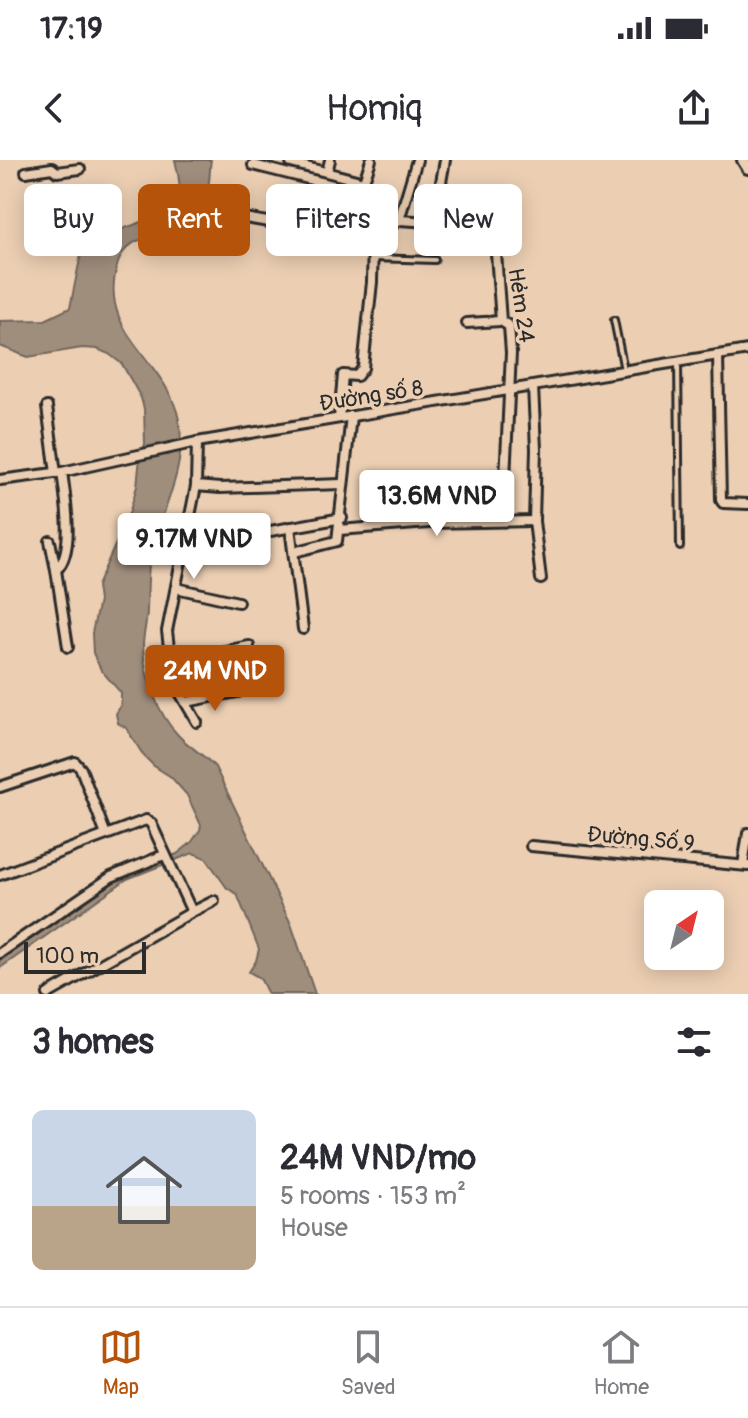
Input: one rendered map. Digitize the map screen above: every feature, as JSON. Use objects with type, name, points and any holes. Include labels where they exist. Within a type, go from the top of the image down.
[{"type":"street","points":[[292,160],[291,163],[364,182],[371,160]]},
{"type":"street","points":[[327,172],[330,160]]},
{"type":"street","points":[[414,220],[399,220],[417,160]]},
{"type":"street","points":[[441,184],[445,160]]},
{"type":"street","points":[[743,160],[748,168]]},
{"type":"street","points":[[26,172],[51,164],[57,172],[80,169]]},
{"type":"street","points":[[253,165],[328,184]]},
{"type":"street","name":"Hẻm 24","points":[[496,256],[501,321],[509,326],[510,390]]},
{"type":"street","points":[[339,418],[343,375],[357,376],[363,368],[372,258]]},
{"type":"street","points":[[467,323],[501,321]]},
{"type":"street","name":"Đường số 8","points":[[0,480],[59,473],[194,442],[748,350]]},
{"type":"street","points":[[718,355],[722,502],[748,504]]},
{"type":"street","points":[[533,387],[537,462],[534,521],[541,579]]},
{"type":"street","points":[[503,521],[506,414],[510,390]]},
{"type":"street","points":[[47,407],[67,532],[64,560],[56,570]]},
{"type":"street","points":[[294,552],[337,541],[342,518],[342,484],[351,416]]},
{"type":"street","points":[[194,442],[196,486],[167,631],[173,681],[197,722]]},
{"type":"street","points":[[196,486],[342,484]]},
{"type":"street","points":[[187,537],[210,542],[342,518]]},
{"type":"street","points":[[339,530],[429,523],[534,521]]},
{"type":"street","points":[[290,527],[303,629]]},
{"type":"street","points":[[50,541],[68,647]]},
{"type":"street","points":[[176,588],[238,602]]},
{"type":"street","points":[[171,662],[249,646]]},
{"type":"street","points":[[186,702],[238,692]]},
{"type":"street","points":[[0,787],[75,762],[81,769],[106,835]]},
{"type":"street","points":[[0,875],[146,820],[151,823],[192,912]]},
{"type":"street","points":[[746,866],[748,833]]},
{"type":"street","name":"Đường Số 9","points":[[531,846],[746,866]]},
{"type":"street","points":[[0,953],[111,877],[164,855]]},
{"type":"street","points":[[48,994],[214,901]]},
{"type":"lane","points":[[372,258],[435,260]]},
{"type":"lane","points":[[614,320],[624,370]]},
{"type":"lane","points":[[678,360],[680,547]]},
{"type":"shaded area","points":[[175,160],[211,160],[208,184],[179,184]]},
{"type":"shaded area","points":[[138,223],[138,241],[122,254],[122,229]]},
{"type":"shaded area","points":[[81,256],[121,256],[114,287],[116,308],[135,345],[172,399],[181,436],[178,468],[150,560],[143,642],[149,682],[171,726],[215,767],[291,924],[315,994],[268,994],[260,978],[249,972],[259,949],[237,894],[227,888],[206,858],[193,853],[127,879],[0,968],[0,956],[116,877],[177,854],[191,843],[201,825],[187,795],[171,777],[144,756],[126,728],[118,723],[116,714],[121,705],[121,693],[101,670],[93,653],[92,633],[99,601],[97,586],[129,514],[145,444],[141,398],[122,364],[97,349],[82,348],[28,357],[0,346],[0,321],[45,320],[70,308]]}]
